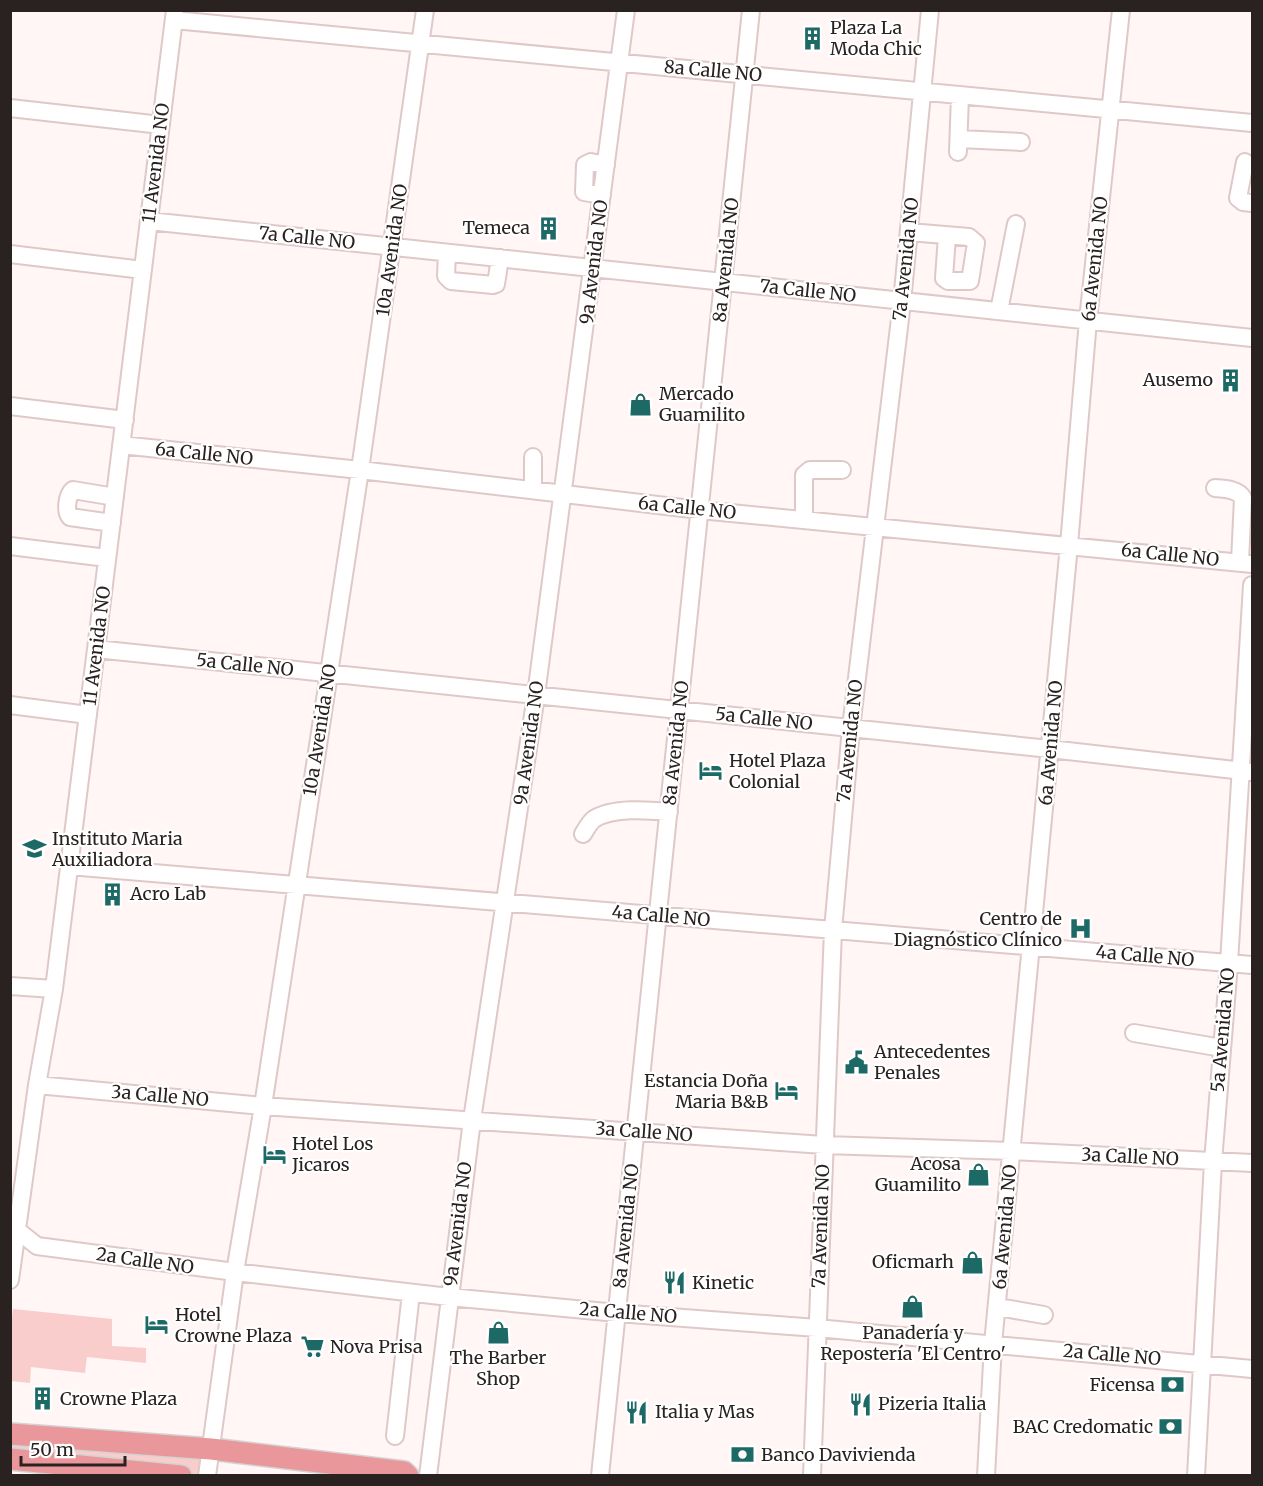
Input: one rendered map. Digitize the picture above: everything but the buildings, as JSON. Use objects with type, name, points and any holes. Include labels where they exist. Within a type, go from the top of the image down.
[{"type":"main road","points":[[10,1434],[211,1449],[404,1472],[408,1476]]},
{"type":"main road","points":[[10,1459],[181,1476]]},
{"type":"street","name":"10a Avenida NO","points":[[207,1476],[235,1272],[263,1106],[393,248],[424,10]]},
{"type":"street","name":"9a Avenida NO","points":[[428,1476],[472,1120],[506,902],[564,494],[626,10]]},
{"type":"street","name":"8a Avenida NO","points":[[600,1476],[751,10]]},
{"type":"street","name":"7a Avenida NO","points":[[812,1476],[833,930],[851,728],[903,302],[930,10]]},
{"type":"street","name":"6a Avenida NO","points":[[986,1476],[993,1344],[1069,545],[1088,320],[1121,10]]},
{"type":"street","name":"8a Calle NO","points":[[175,15],[420,44],[1252,123]]},
{"type":"street","name":"11 Avenida NO","points":[[10,1280],[14,1229],[54,989],[175,15]]},
{"type":"street","points":[[960,95],[958,146],[1021,142]]},
{"type":"street","points":[[10,108],[161,125]]},
{"type":"street","points":[[1245,162],[1238,198],[1243,202],[1252,203]]},
{"type":"street","name":"7a Calle NO","points":[[149,221],[1252,338]]},
{"type":"street","points":[[999,311],[1016,224]]},
{"type":"street","points":[[909,232],[947,236]]},
{"type":"street","points":[[447,253],[446,276],[451,281],[493,285],[496,284],[500,258]]},
{"type":"street","points":[[10,254],[143,270]]},
{"type":"street","points":[[10,406],[125,420]]},
{"type":"street","name":"6a Calle NO","points":[[122,445],[700,510],[1246,563]]},
{"type":"street","points":[[533,457],[533,490]]},
{"type":"street","points":[[804,520],[804,475],[810,470],[842,470]]},
{"type":"street","points":[[1215,488],[1240,493],[1246,563]]},
{"type":"street","points":[[112,523],[70,518],[67,512],[69,494],[73,490],[115,497]]},
{"type":"street","points":[[10,546],[107,558]]},
{"type":"street","name":"5a Avenida NO","points":[[1196,1476],[1213,1162],[1246,771],[1252,585]]},
{"type":"street","name":"5a Calle NO","points":[[96,649],[1246,771]]},
{"type":"street","points":[[10,705],[88,715]]},
{"type":"street","points":[[583,834],[593,820],[607,814],[645,809],[669,812]]},
{"type":"street","name":"4a Calle NO","points":[[69,866],[1252,966]]},
{"type":"street","points":[[10,986],[54,989]]},
{"type":"street","points":[[1134,1033],[1222,1048]]},
{"type":"street","name":"3a Calle NO","points":[[37,1085],[263,1106],[824,1145],[1012,1151],[1252,1163]]},
{"type":"street","name":"2a Calle NO","points":[[14,1229],[37,1246],[411,1293],[1252,1369]]},
{"type":"street","points":[[395,1436],[411,1293]]},
{"type":"street","points":[[998,1307],[1044,1315]]},
{"type":"shaded area","points":[[13,1309],[112,1319],[112,1346],[146,1348],[146,1363],[87,1357],[85,1373],[31,1367],[30,1383],[11,1381],[10,1336]]},
{"type":"shaded area","points":[[10,1438],[208,1454],[204,1475],[122,1475],[11,1466]]},
{"type":"place","name":"Plaza La Moda Chic","points":[[812,38]]},
{"type":"place","name":"Temeca","points":[[548,228]]},
{"type":"place","name":"Ausemo","points":[[1231,380]]},
{"type":"place","name":"Mercado Guamilito","points":[[641,404]]},
{"type":"place","name":"Hotel Plaza Colonial","points":[[711,771]]},
{"type":"place","name":"Instituto Maria Auxiliadora","points":[[34,849]]},
{"type":"place","name":"Acro Lab","points":[[112,894]]},
{"type":"place","name":"Centro de Diagnóstico Clínico","points":[[1080,929]]},
{"type":"place","name":"Antecedentes Penales","points":[[856,1062]]},
{"type":"place","name":"Estancia Doña Maria B&B","points":[[786,1091]]},
{"type":"place","name":"Hotel Los Jicaros","points":[[274,1154]]},
{"type":"place","name":"Acosa Guamilito","points":[[979,1174]]},
{"type":"place","name":"Oficmarh","points":[[972,1262]]},
{"type":"place","name":"Kinetic","points":[[674,1283]]},
{"type":"place","name":"Panadería y Repostería 'El Centro'","points":[[913,1307]]},
{"type":"place","name":"Hotel Crowne Plaza","points":[[157,1325]]},
{"type":"place","name":"The Barber Shop","points":[[498,1332]]},
{"type":"place","name":"Nova Prisa","points":[[312,1347]]},
{"type":"place","name":"Ficensa","points":[[1173,1385]]},
{"type":"place","name":"Crowne Plaza","points":[[42,1399]]},
{"type":"place","name":"Pizeria Italia","points":[[860,1404]]},
{"type":"place","name":"Italia y Mas","points":[[637,1412]]},
{"type":"place","name":"BAC Credomatic","points":[[1171,1427]]},
{"type":"place","name":"Banco Davivienda","points":[[743,1455]]}]
